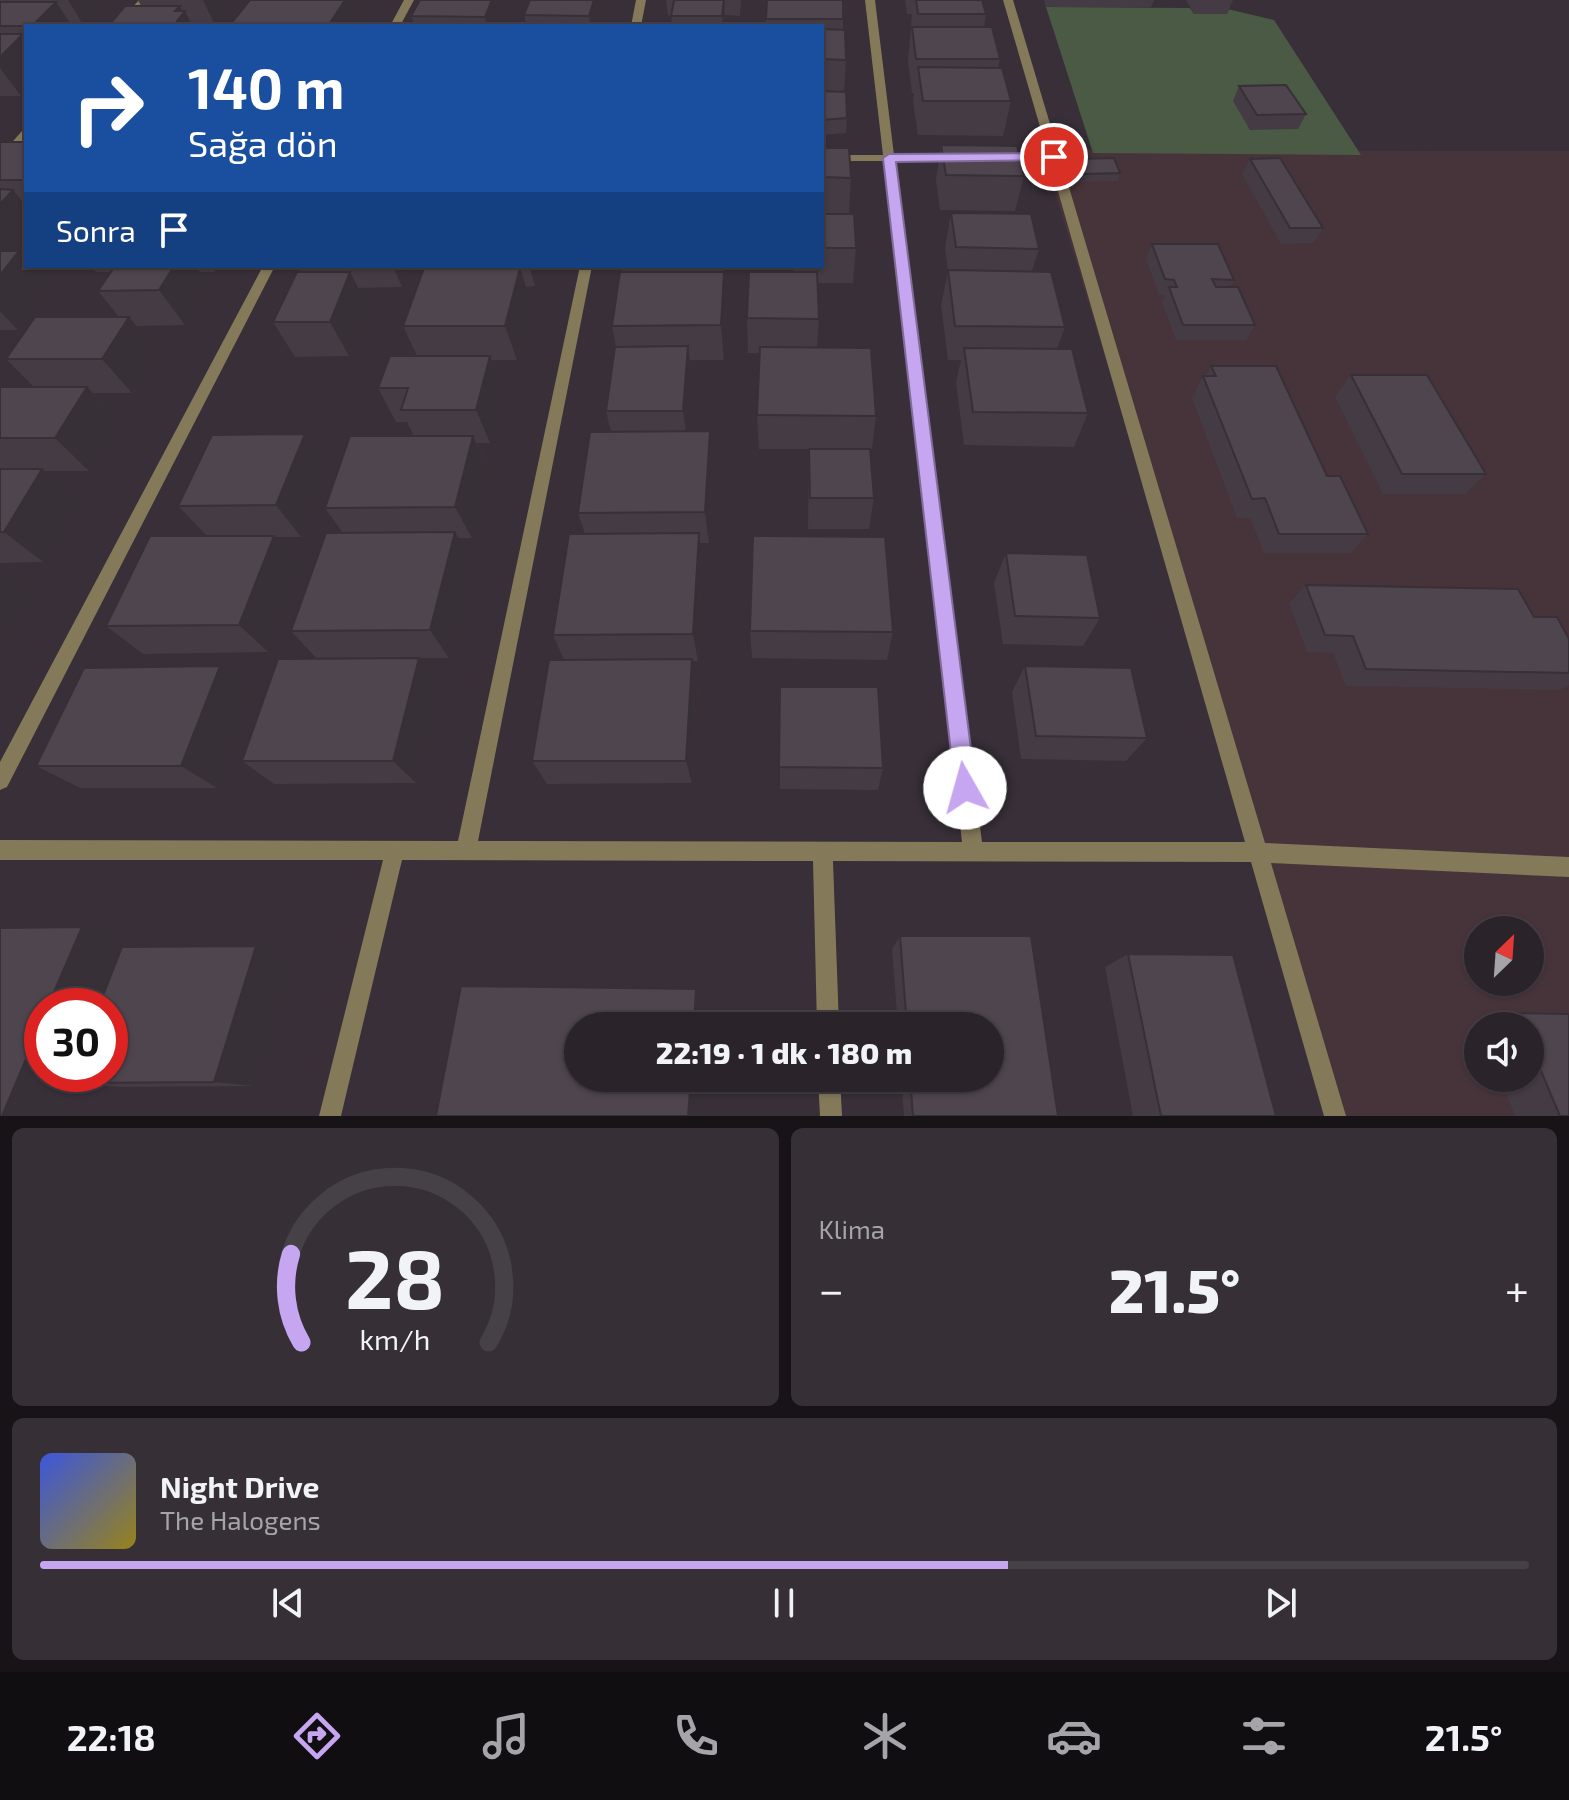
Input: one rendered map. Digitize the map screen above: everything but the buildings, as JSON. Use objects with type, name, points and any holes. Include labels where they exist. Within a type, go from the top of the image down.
[{"type":"street","points":[[123,24],[144,0]]},
{"type":"street","points":[[396,24],[409,0]]},
{"type":"street","points":[[636,24],[641,0]]},
{"type":"street","points":[[870,0],[973,851]]},
{"type":"street","points":[[1008,0],[1335,1116]]},
{"type":"street","points":[[1,161],[24,135]]},
{"type":"street","points":[[994,157],[1054,157]]},
{"type":"street","points":[[824,158],[979,158]]},
{"type":"street","points":[[1,161],[24,160]]},
{"type":"street","points":[[0,781],[268,268]]},
{"type":"street","points":[[466,850],[586,268]]},
{"type":"street","points":[[0,850],[1256,852],[1569,867]]},
{"type":"street","points":[[330,1116],[395,850]]},
{"type":"street","points":[[823,851],[828,1012]]},
{"type":"street","points":[[830,1092],[831,1116]]},
{"type":"shaded area","points":[[1042,150],[1569,151],[1569,1116],[1336,1116]]},
{"type":"green space","points":[[1046,7],[1190,8],[1194,14],[1223,8],[1274,20],[1361,155],[1093,153]]},
{"type":"route","points":[[965,788],[889,158],[1054,157]]}]
